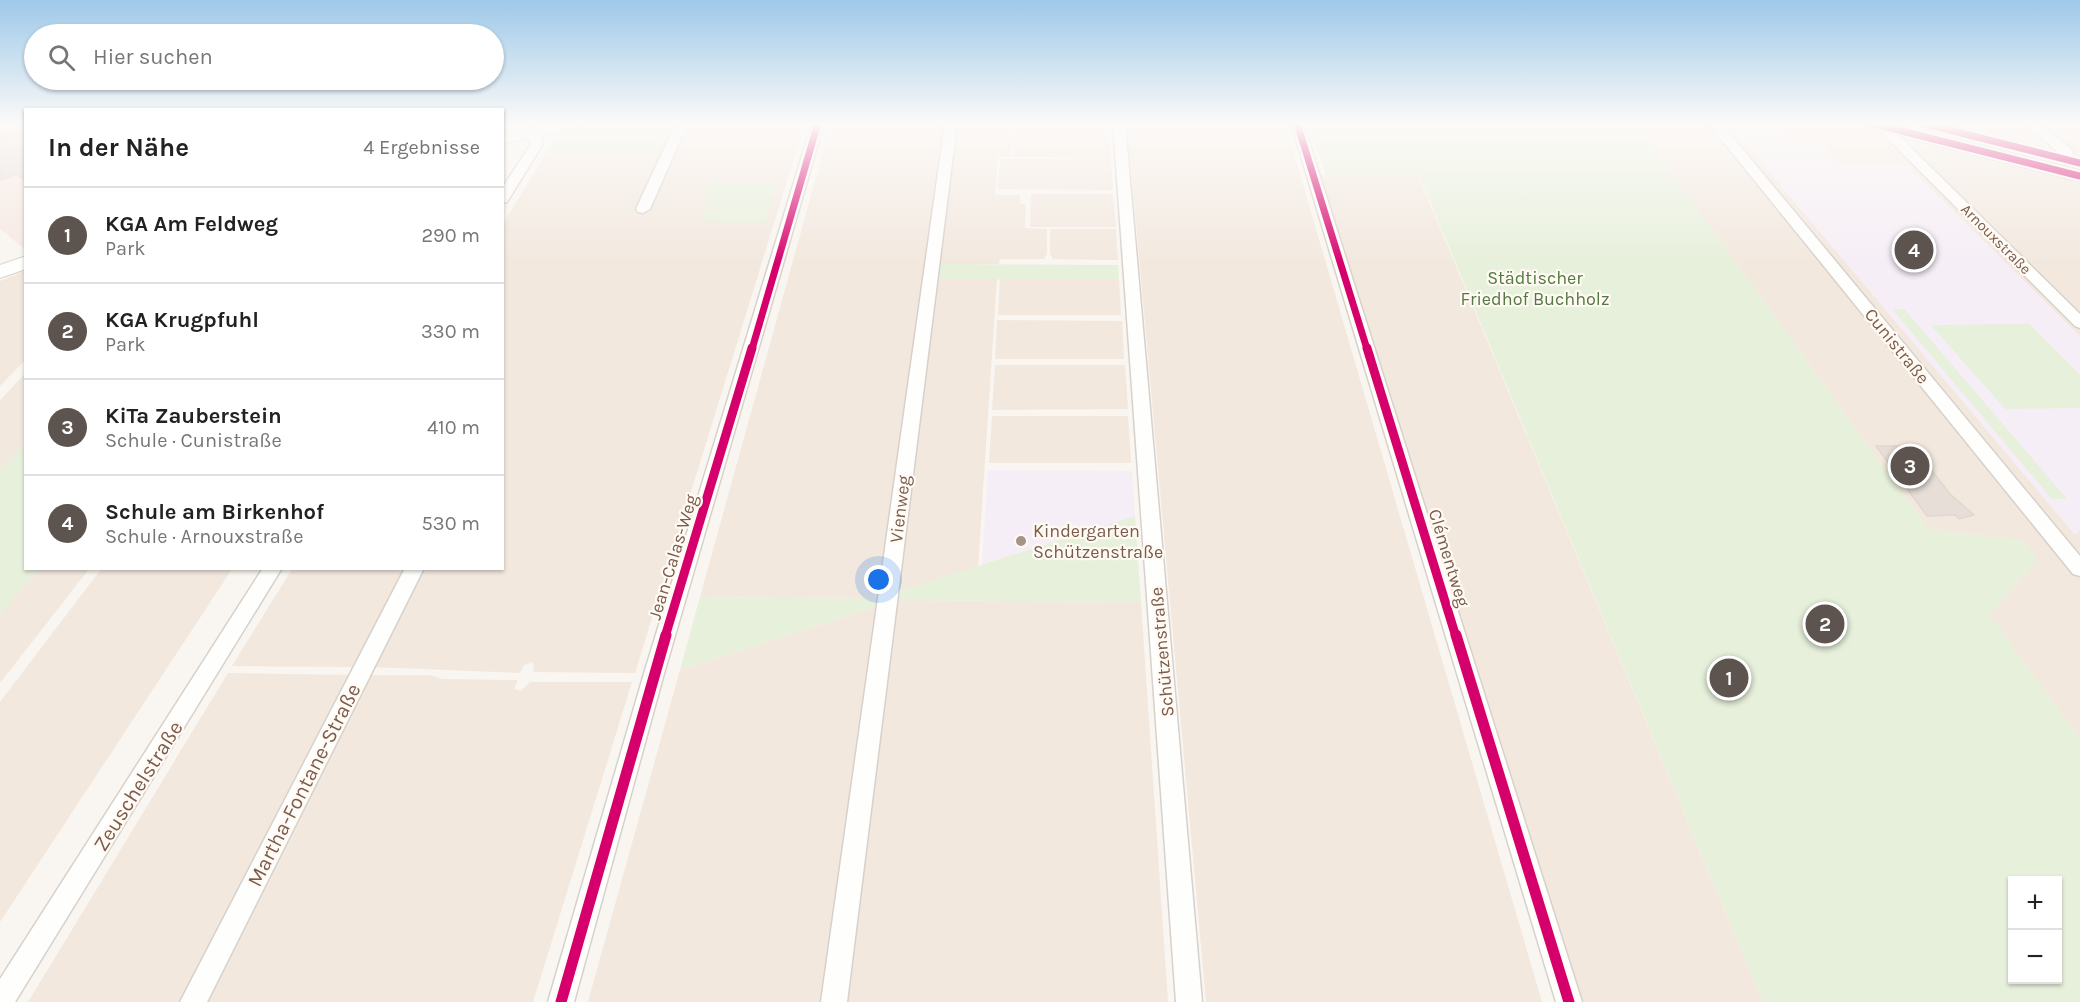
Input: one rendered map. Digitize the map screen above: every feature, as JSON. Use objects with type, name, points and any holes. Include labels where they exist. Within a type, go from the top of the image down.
[{"type":"main road","points":[[2055,170],[2080,176]]},
{"type":"main road","points":[[0,272],[24,263]]},
{"type":"street","points":[[504,196],[521,170]]},
{"type":"street","points":[[643,209],[661,170]]},
{"type":"street","name":"Jean-Calas-Weg","points":[[561,1002],[653,677],[804,170]]},
{"type":"street","name":"Vienweg","points":[[834,1002],[945,170]]},
{"type":"street","name":"Schützenstraße","points":[[1123,170],[1189,1002]]},
{"type":"street","name":"Clémentweg","points":[[1311,170],[1569,1002]]},
{"type":"street","name":"Cunistraße","points":[[1752,170],[2080,569]]},
{"type":"street","name":"Arnouxstraße","points":[[1926,170],[2080,323]]},
{"type":"street","name":"Zeuschelstraße","points":[[0,1002],[272,570]]},
{"type":"street","name":"Martha-Fontane-Straße","points":[[193,1002],[414,570]]},
{"type":"shaded area","points":[[0,170],[24,170],[24,248],[0,229]]},
{"type":"shaded area","points":[[536,170],[791,170],[635,673],[534,672],[533,662],[524,665],[520,673],[371,667],[421,570],[504,570],[504,222]]},
{"type":"shaded area","points":[[818,170],[939,170],[879,599],[700,597]]},
{"type":"shaded area","points":[[949,170],[997,170],[995,195],[1020,195],[1020,204],[1026,204],[1025,228],[1047,229],[1047,253],[1044,259],[1000,259],[999,264],[938,264]]},
{"type":"shaded area","points":[[999,170],[1112,170],[1113,190],[998,189]]},
{"type":"shaded area","points":[[1131,170],[1299,170],[1542,1002],[1206,1002]]},
{"type":"shaded area","points":[[1669,170],[2028,170],[2080,183],[2080,739],[1988,613],[2038,560],[2023,541],[1928,529]]},
{"type":"shaded area","points":[[1767,170],[1912,170],[2080,336],[2080,530],[2075,535]]},
{"type":"shaded area","points":[[1321,175],[1418,175],[1763,1002],[1581,1002]]},
{"type":"shaded area","points":[[1031,194],[1113,194],[1116,227],[1030,227]]},
{"type":"shaded area","points":[[1050,229],[1116,229],[1118,260],[1053,259],[1050,253]]},
{"type":"shaded area","points":[[24,271],[24,361],[0,386],[0,281]]},
{"type":"shaded area","points":[[936,279],[997,279],[978,567],[897,592]]},
{"type":"shaded area","points":[[1000,279],[1119,280],[1121,315],[998,315]]},
{"type":"shaded area","points":[[997,320],[1122,321],[1124,359],[995,359]]},
{"type":"shaded area","points":[[995,365],[1125,365],[1128,409],[992,410]]},
{"type":"shaded area","points":[[24,375],[24,444],[0,471],[0,400]]},
{"type":"shaded area","points":[[992,416],[1128,416],[1131,463],[989,463]]},
{"type":"shaded area","name":"Kindergarten Schützenstraße","points":[[988,470],[1132,471],[1135,516],[982,565]]},
{"type":"shaded area","points":[[37,570],[88,570],[0,683],[0,615]]},
{"type":"shaded area","points":[[100,570],[231,570],[0,922],[0,702]]},
{"type":"shaded area","points":[[291,570],[407,570],[357,667],[232,666]]},
{"type":"shaded area","points":[[896,600],[1141,602],[1168,1002],[844,1002]]},
{"type":"shaded area","points":[[878,606],[823,1002],[588,1002],[680,670]]},
{"type":"shaded area","points":[[228,673],[353,675],[183,1002],[28,1002]]},
{"type":"shaded area","points":[[368,675],[430,675],[442,679],[518,680],[514,689],[521,691],[530,682],[632,682],[533,1002],[202,1002]]},
{"type":"green space","name":"Städtischer Friedhof Buchholz","points":[[1324,170],[1669,170],[1928,529],[2023,541],[2039,560],[1989,614],[2080,739],[2080,1002],[1763,1002],[1419,175],[1326,175]]},
{"type":"green space","points":[[709,182],[777,184],[765,223],[701,222],[708,204],[703,197]]},
{"type":"green space","points":[[938,264],[1118,265],[1119,280],[936,279]]},
{"type":"green space","points":[[1892,309],[1904,309],[2067,499],[2052,499]]},
{"type":"green space","points":[[2029,324],[2080,375],[2080,408],[2005,409],[1931,325]]},
{"type":"green space","points":[[24,444],[24,570],[37,570],[0,615],[0,471]]},
{"type":"green space","points":[[1135,516],[1141,602],[896,600],[897,592]]},
{"type":"green space","points":[[700,597],[879,599],[878,606],[680,670]]},
{"type":"building","points":[[0,170],[24,170],[24,180],[16,174],[0,180]]},
{"type":"building","points":[[1876,446],[1913,446],[1950,494],[1974,515],[1959,519],[1955,515],[1927,516]]},
{"type":"tram line","points":[[2075,170],[2080,171]]},
{"type":"cycle path","points":[[561,1002],[653,677],[804,170]]},
{"type":"cycle path","points":[[1311,170],[1569,1002]]},
{"type":"cycle path","points":[[2055,170],[2080,176]]},
{"type":"place","name":"Schule am Birkenhof","points":[[1914,250]]},
{"type":"place","name":"KiTa Zauberstein","points":[[1910,466]]},
{"type":"place","name":"Kindergarten Schützenstraße","points":[[1021,541]]},
{"type":"place","name":"KGA Krugpfuhl","points":[[1825,624]]},
{"type":"place","name":"KGA Am Feldweg","points":[[1729,678]]}]
